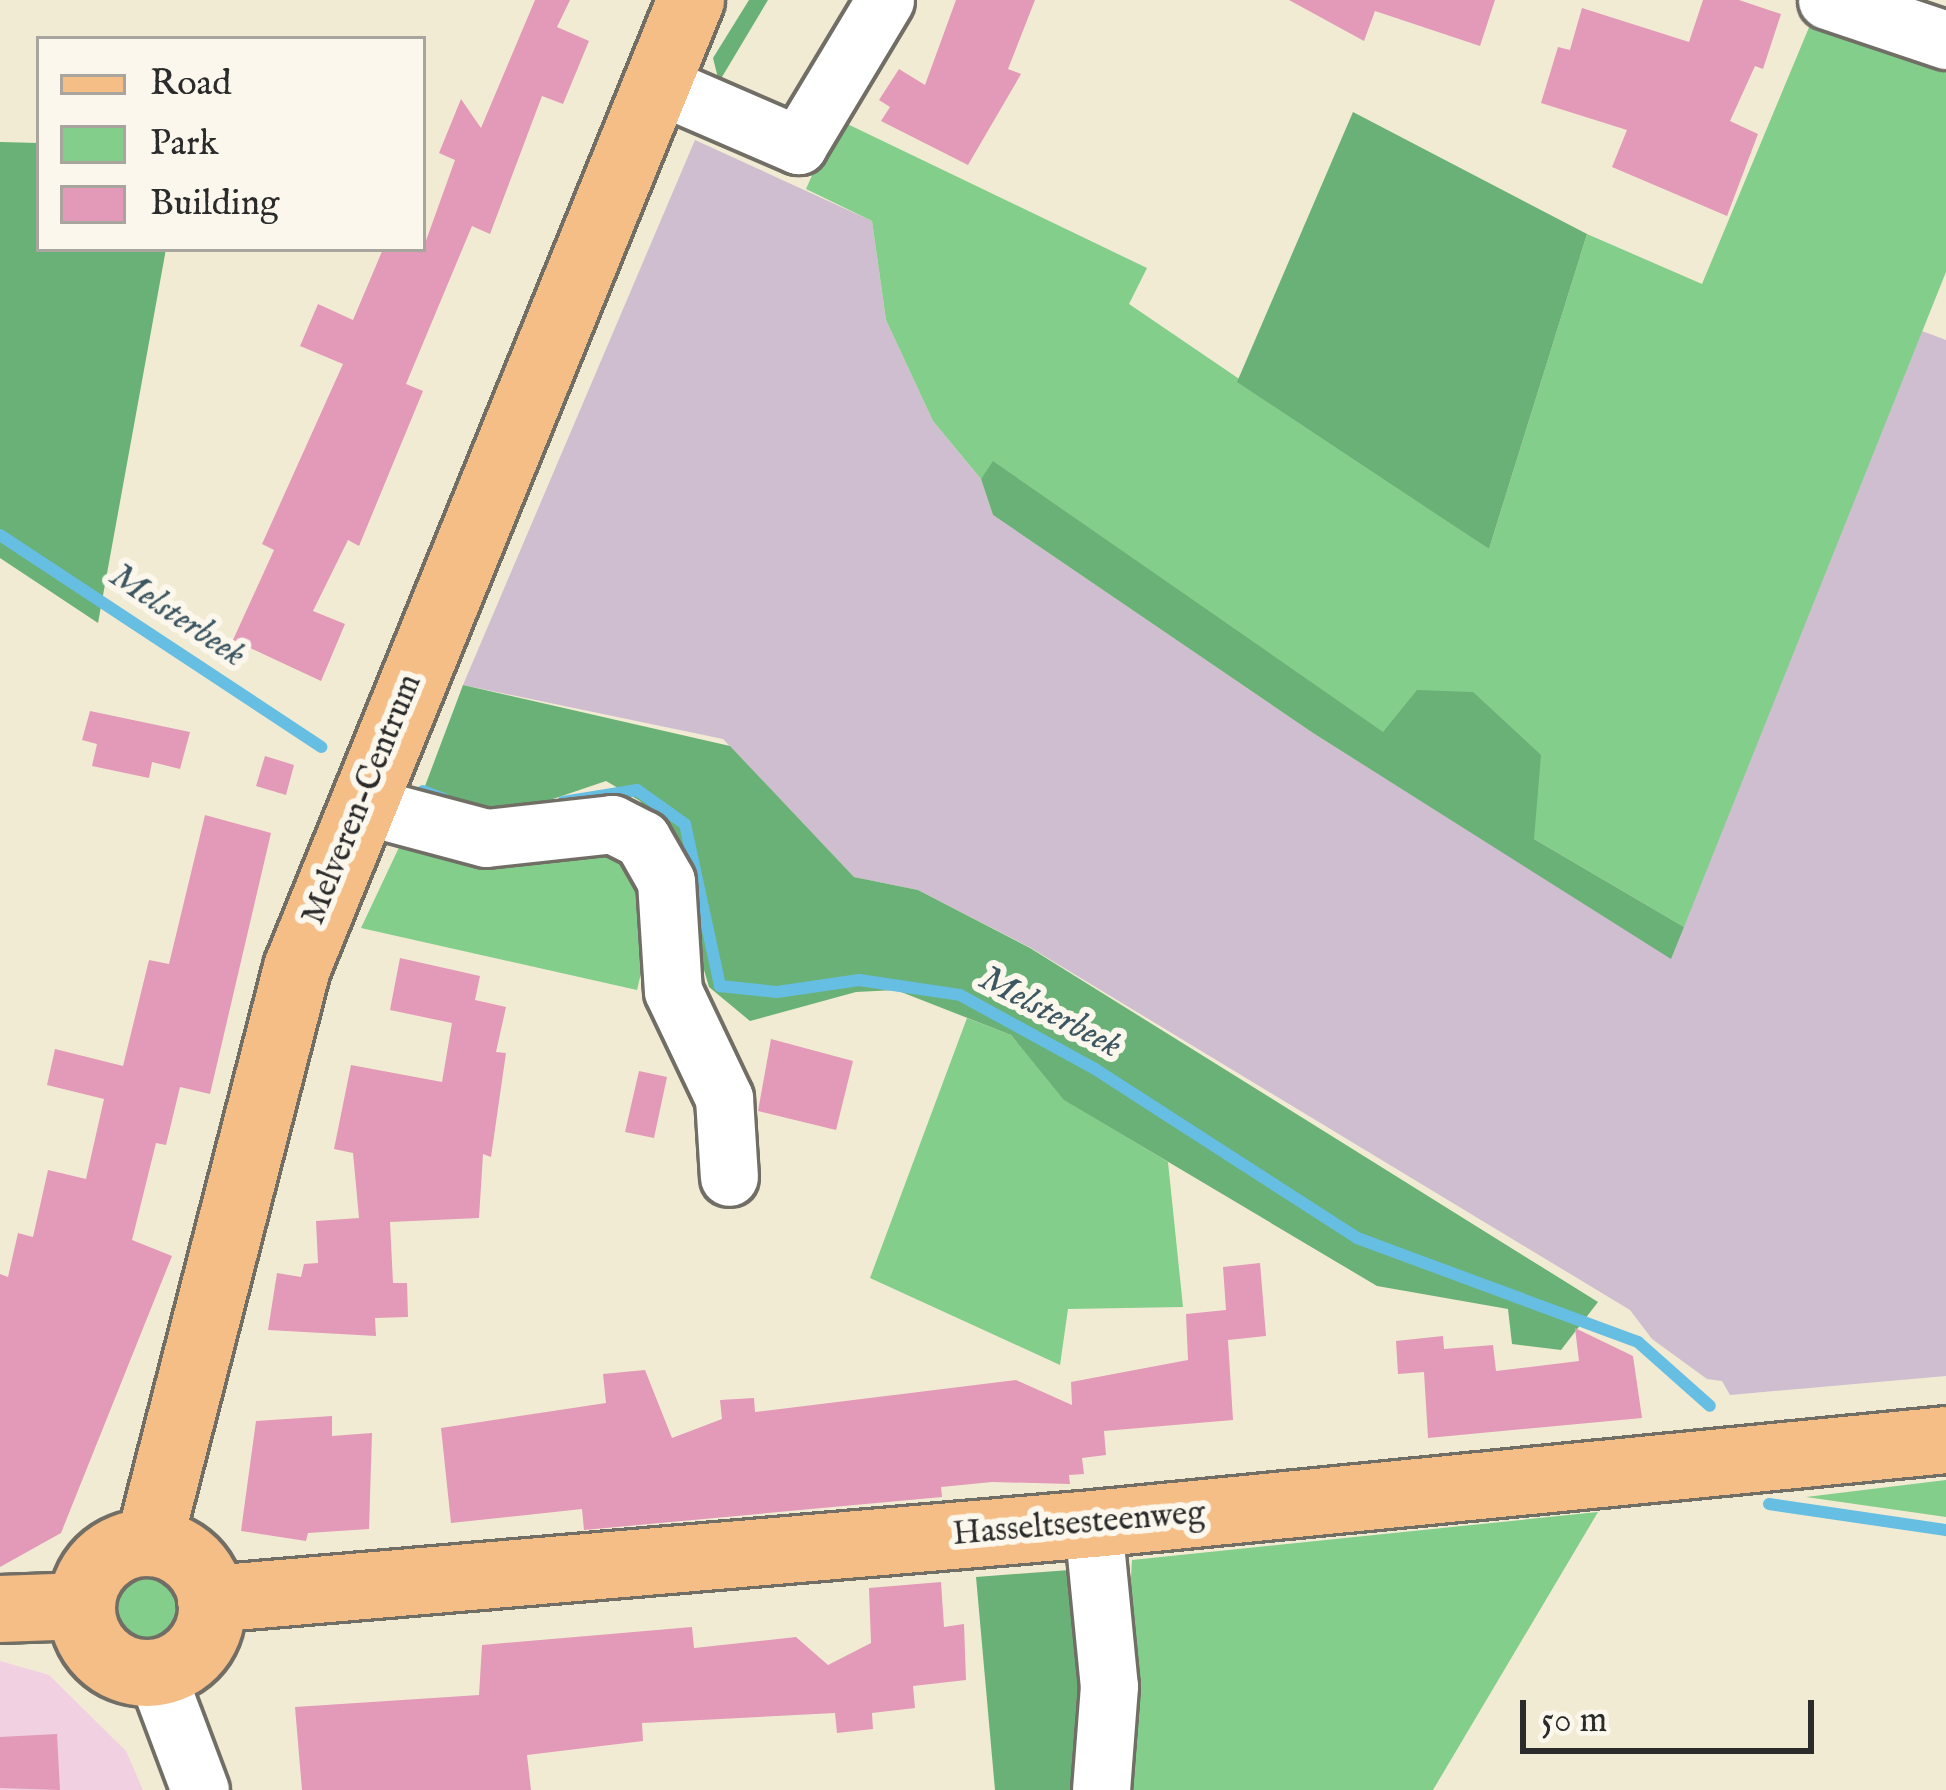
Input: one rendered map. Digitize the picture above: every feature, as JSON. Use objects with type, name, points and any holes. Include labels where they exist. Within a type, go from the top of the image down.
[{"type":"main road","name":"Melveren-Centrum","points":[[149,1543],[298,968],[691,0]]},
{"type":"main road","name":"Hasseltsesteenweg","points":[[212,1599],[1093,1524],[1946,1439]]},
{"type":"main road","points":[[149,1543],[183,1554],[212,1599],[211,1619],[192,1654],[156,1673],[113,1663],[96,1648],[82,1606],[85,1586],[110,1554],[149,1543]]},
{"type":"main road","points":[[0,1610],[82,1606]]},
{"type":"street","points":[[657,84],[798,145],[885,0]]},
{"type":"street","points":[[1826,0],[1946,40]]},
{"type":"street","points":[[362,806],[486,838],[612,824],[642,839],[666,881],[673,991],[724,1098],[729,1177]]},
{"type":"street","points":[[1093,1524],[1109,1686],[1100,1790]]},
{"type":"street","points":[[156,1673],[200,1790]]},
{"type":"shaded area","points":[[695,140],[872,221],[886,320],[933,421],[981,479],[993,515],[1313,733],[1671,958],[1922,331],[1946,340],[1946,1376],[1730,1395],[1722,1381],[1707,1379],[1652,1339],[1630,1310],[1031,948],[918,890],[854,877],[723,739],[463,685]]},
{"type":"shaded area","points":[[0,1661],[49,1675],[126,1751],[143,1790],[0,1790]]},
{"type":"green space","points":[[749,0],[768,0],[719,82],[713,58]]},
{"type":"green space","points":[[1815,13],[1946,58],[1946,272],[1684,927],[1534,839],[1534,772],[1383,733],[994,462],[981,479],[933,421],[886,320],[872,221],[806,189],[837,119],[1147,268],[1129,304],[1489,549],[1587,234],[1702,284]]},
{"type":"green space","points":[[1353,112],[1587,234],[1489,549],[1237,382]]},
{"type":"green space","points":[[0,142],[36,143],[36,252],[165,252],[98,623],[0,558]]},
{"type":"green space","points":[[993,461],[1383,732],[1417,690],[1473,692],[1541,755],[1534,839],[1684,927],[1671,959],[1313,733],[993,515],[981,479]]},
{"type":"green space","points":[[463,685],[730,746],[854,877],[918,890],[1030,948],[1598,1302],[1561,1350],[1512,1344],[1508,1309],[1377,1286],[1064,1100],[1011,1035],[896,990],[856,992],[750,1021],[709,987],[662,827],[640,801],[606,781],[488,821],[416,810]]},
{"type":"green space","points":[[402,841],[624,842],[659,897],[637,990],[361,928]]},
{"type":"green space","points":[[967,1018],[1011,1035],[1065,1100],[1168,1162],[1183,1307],[1068,1309],[1060,1365],[870,1278]]},
{"type":"green space","points":[[1946,1480],[1946,1517],[1806,1497]]},
{"type":"green space","points":[[1598,1512],[1433,1790],[1119,1790],[1132,1560]]},
{"type":"green space","points":[[1083,1569],[1077,1790],[995,1790],[976,1577]]},
{"type":"green space","points":[[145,1573],[170,1583],[180,1608],[170,1633],[145,1643],[120,1633],[110,1608],[120,1583]]},
{"type":"building","points":[[535,0],[570,0],[557,27],[589,41],[563,104],[542,96],[490,234],[472,226],[406,384],[423,391],[359,546],[348,540],[313,611],[345,624],[321,681],[233,640],[274,550],[262,544],[343,364],[300,346],[318,304],[353,320],[382,252],[426,252],[455,160],[439,153],[461,99],[481,128]]},
{"type":"building","points":[[956,0],[1035,0],[1008,69],[1021,74],[968,165],[881,121],[890,107],[879,100],[899,69],[925,85]]},
{"type":"building","points":[[1289,0],[1495,0],[1480,46],[1375,11],[1364,41]]},
{"type":"building","points":[[1703,0],[1739,0],[1781,14],[1763,69],[1755,66],[1730,121],[1758,134],[1727,216],[1612,167],[1627,130],[1541,103],[1558,47],[1570,50],[1582,8],[1689,42]]},
{"type":"building","points":[[90,711],[190,732],[180,769],[152,762],[149,778],[92,766],[97,744],[82,740]]},
{"type":"building","points":[[265,756],[294,765],[286,795],[256,786]]},
{"type":"building","points":[[205,815],[271,833],[210,1094],[180,1087],[166,1145],[156,1143],[132,1240],[172,1256],[61,1533],[0,1567],[0,1274],[8,1277],[18,1233],[33,1237],[48,1170],[86,1179],[104,1099],[47,1085],[55,1049],[123,1066],[149,960],[169,964]]},
{"type":"building","points":[[400,958],[480,976],[475,1000],[506,1007],[496,1052],[506,1053],[491,1157],[483,1154],[479,1218],[390,1222],[393,1283],[407,1283],[408,1317],[375,1318],[376,1336],[268,1330],[277,1273],[301,1277],[304,1264],[318,1263],[316,1221],[359,1218],[353,1153],[334,1149],[351,1065],[442,1082],[452,1023],[390,1010]]},
{"type":"building","points":[[771,1039],[853,1061],[836,1130],[758,1111]]},
{"type":"building","points":[[639,1071],[667,1077],[654,1138],[625,1132]]},
{"type":"building","points":[[1260,1263],[1266,1336],[1228,1340],[1233,1420],[1104,1431],[1106,1455],[1082,1458],[1084,1474],[1069,1475],[1070,1484],[992,1482],[941,1487],[942,1497],[584,1530],[582,1509],[451,1523],[441,1428],[606,1403],[603,1374],[645,1370],[672,1438],[722,1419],[720,1400],[754,1398],[755,1412],[1016,1380],[1072,1405],[1071,1382],[1188,1360],[1186,1314],[1226,1310],[1223,1267]]},
{"type":"building","points":[[1575,1328],[1633,1356],[1642,1418],[1428,1438],[1424,1372],[1398,1374],[1396,1341],[1443,1336],[1444,1349],[1493,1345],[1496,1371],[1579,1361]]},
{"type":"building","points":[[332,1416],[332,1436],[372,1433],[369,1529],[308,1533],[306,1541],[241,1531],[256,1421]]},
{"type":"building","points":[[941,1582],[944,1627],[964,1624],[966,1680],[913,1686],[915,1708],[872,1713],[873,1729],[837,1733],[835,1713],[642,1723],[643,1741],[527,1755],[531,1790],[302,1790],[295,1707],[479,1695],[482,1645],[692,1627],[694,1648],[796,1637],[828,1665],[871,1643],[869,1588]]},
{"type":"building","points":[[57,1734],[60,1790],[0,1788],[0,1737]]},
{"type":"waterway","name":"Melsterbeek","points":[[0,535],[321,747]]},
{"type":"waterway","name":"Melsterbeek","points":[[563,802],[637,790],[685,824],[720,986],[777,992],[859,980],[960,995],[1095,1069],[1357,1238],[1638,1342],[1710,1406]]},
{"type":"waterway","name":"Melsterbeek","points":[[423,791],[444,799]]},
{"type":"waterway","name":"Melsterbeek","points":[[1769,1504],[1946,1530]]}]
